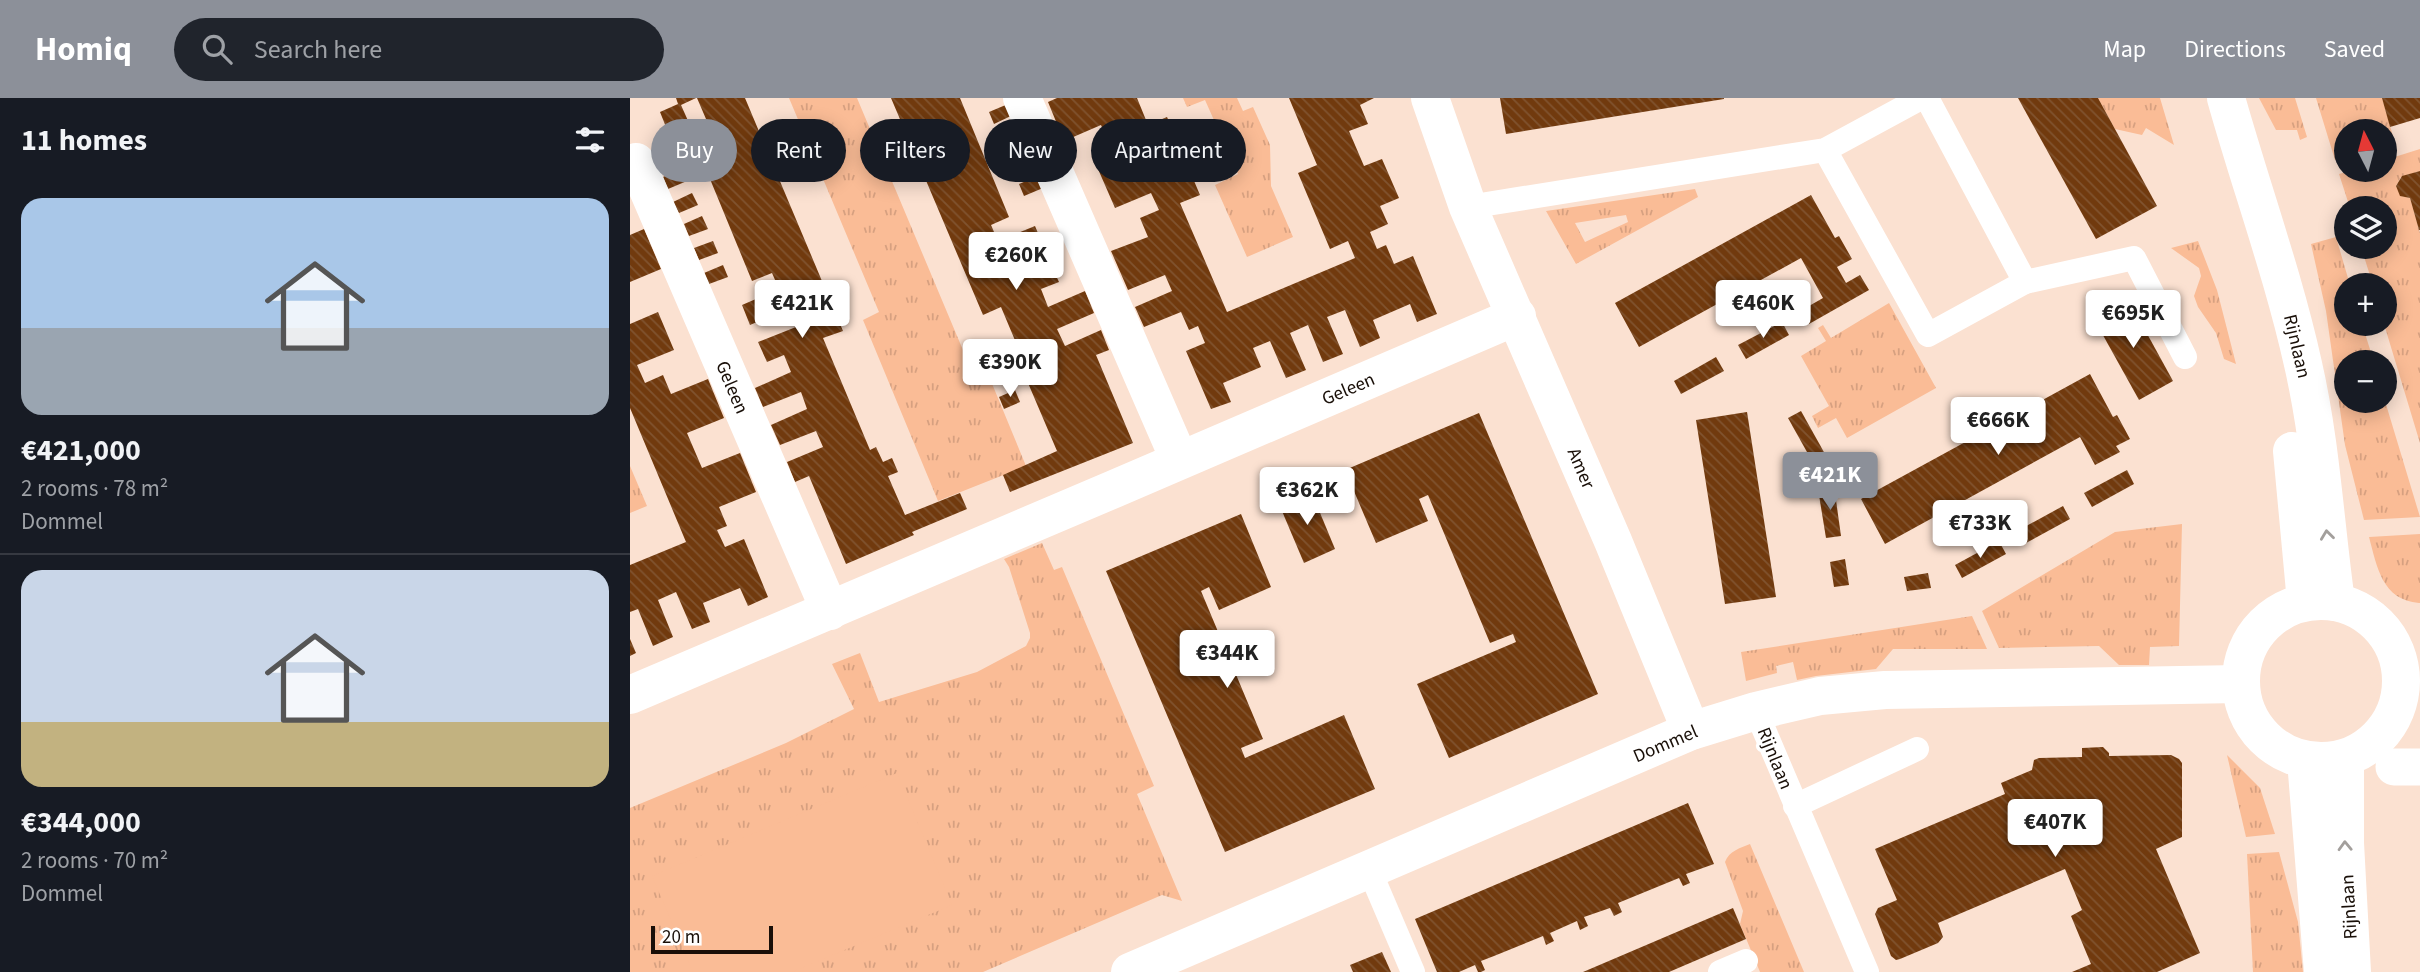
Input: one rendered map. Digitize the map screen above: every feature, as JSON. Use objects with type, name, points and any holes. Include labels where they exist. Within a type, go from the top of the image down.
[{"type":"street","points":[[1022,98],[1180,459]]},
{"type":"street","name":"Amer","points":[[1430,98],[1468,207],[1614,541],[1691,731]]},
{"type":"street","name":"Rijnlaan","points":[[2207,98],[2264,297],[2287,403],[2321,602]]},
{"type":"street","name":"Rijnlaan","points":[[2226,98],[2286,296],[2312,410],[2321,602]]},
{"type":"street","name":"Geleen","points":[[636,162],[830,611]]},
{"type":"street","name":"Geleen","points":[[630,695],[1517,316]]},
{"type":"street","points":[[2321,602],[2354,608],[2371,618],[2384,632],[2407,645],[2400,667],[2411,684],[2393,717],[2374,743],[2345,758],[2305,760],[2289,755],[2259,734],[2246,710],[2240,684],[2248,647],[2258,631],[2272,617],[2288,608],[2321,602]]},
{"type":"street","name":"Dommel","points":[[1130,972],[1691,731],[1756,711],[1820,696],[1885,690],[2240,684]]},
{"type":"street","name":"Rijnlaan","points":[[2345,758],[2345,844],[2352,972]]},
{"type":"street","name":"Rijnlaan","points":[[2305,760],[2323,972]]},
{"type":"lane","points":[[1468,207],[1825,150],[1921,98]]},
{"type":"lane","points":[[1927,98],[2025,282]]},
{"type":"lane","points":[[1825,150],[1928,335],[2025,282],[2134,258],[2185,356]]},
{"type":"lane","name":"Rijnlaan","points":[[1756,711],[1867,972]]},
{"type":"lane","name":"Rijnlaan","points":[[1795,806],[1917,749]]},
{"type":"lane","points":[[1369,869],[1413,972]]},
{"type":"lane","points":[[1720,972],[1746,961]]},
{"type":"green space","points":[[789,98],[857,98],[866,119],[860,119],[860,182],[892,182],[968,362],[981,357],[1026,466],[938,501],[863,320],[879,312],[824,182],[846,182],[846,119],[798,119]]},
{"type":"green space","points":[[1183,98],[1237,98],[1243,111],[1253,107],[1270,145],[1271,186],[1293,237],[1247,257],[1215,185],[1221,182],[1246,182],[1246,119],[1213,119],[1205,100],[1187,107]]},
{"type":"green space","points":[[2098,98],[2160,98],[2174,145],[2146,128],[2142,135],[2115,129]]},
{"type":"green space","points":[[2259,98],[2295,98],[2307,137],[2300,140],[2297,130],[2276,130]]},
{"type":"green space","points":[[2316,98],[2382,98],[2388,119],[2334,119],[2334,157]]},
{"type":"green space","points":[[2420,149],[2420,171],[2401,177],[2396,186],[2401,196],[2410,198],[2420,233],[2420,443],[2397,367],[2397,350],[2392,350],[2388,336],[2397,336],[2397,273],[2369,273],[2365,259],[2397,259],[2397,196],[2346,196],[2342,182],[2398,182],[2398,156]]},
{"type":"green space","points":[[1695,189],[1698,197],[1576,264],[1546,211]],"holes":[[[1626,215],[1628,222],[1585,242],[1575,223]]]},
{"type":"green space","points":[[2334,238],[2334,259],[2342,259],[2346,273],[2334,273],[2334,336],[2366,336],[2370,350],[2334,350],[2334,367],[2326,311],[2311,244]]},
{"type":"green space","points":[[2198,241],[2217,290],[2236,364],[2224,359],[2216,333],[2198,307],[2194,296],[2201,276],[2199,268],[2171,248]]},
{"type":"green space","points":[[1889,303],[1936,388],[1847,438],[1836,418],[1818,428],[1812,416],[1829,406],[1801,356],[1826,341],[1818,328],[1823,325],[1831,338]]},
{"type":"green space","points":[[2340,413],[2389,413],[2420,517],[2364,520],[2345,445]]},
{"type":"green space","points":[[630,466],[647,506],[630,513]]},
{"type":"green space","points":[[2182,524],[2179,646],[2150,647],[2149,665],[2119,665],[2099,646],[1999,648],[1982,611],[2115,532]]},
{"type":"green space","points":[[2420,534],[2419,603],[2407,601],[2389,589],[2379,570],[2369,537]]},
{"type":"green space","points":[[1042,543],[1054,570],[1062,567],[1154,786],[1137,794],[1182,901],[1162,895],[983,972],[630,972],[630,808],[786,743],[854,709],[832,664],[860,653],[879,702],[977,672],[1026,646],[1030,633],[1004,559]]},
{"type":"green space","points":[[1972,616],[1987,649],[1893,649],[1876,669],[1797,680],[1793,662],[1776,666],[1777,673],[1746,681],[1741,652]]},
{"type":"green space","points":[[2227,755],[2260,788],[2275,834],[2246,837]]},
{"type":"green space","points":[[897,773],[952,905],[792,972],[693,972],[652,876]]},
{"type":"green space","points":[[1750,844],[1804,972],[1760,972],[1740,924],[1743,911],[1725,862],[1732,853]]},
{"type":"green space","points":[[2279,852],[2298,922],[2303,972],[2253,972],[2247,854]]},
{"type":"building","points":[[676,98],[696,98],[681,105],[687,119],[663,119],[660,112],[678,104]]},
{"type":"building","points":[[697,98],[745,98],[754,119],[751,119],[751,182],[780,182],[843,331],[823,338],[870,450],[876,447],[883,462],[892,458],[898,472],[888,476],[905,515],[960,493],[967,509],[846,564],[809,476],[795,482],[787,462],[823,447],[816,431],[780,445],[771,425],[807,409],[801,392],[763,407],[755,388],[791,372],[784,355],[767,362],[758,342],[796,327],[788,309],[750,325],[742,305],[779,289],[772,273],[752,281],[711,182],[737,182],[737,119],[706,119]]},
{"type":"building","points":[[891,98],[960,98],[969,119],[900,119]]},
{"type":"building","points":[[1057,98],[1137,98],[1146,119],[1091,119],[1091,129],[1077,135],[1077,119],[1055,119],[1048,102]]},
{"type":"building","points":[[1289,98],[1374,98],[1360,105],[1368,124],[1349,131],[1364,166],[1382,159],[1399,198],[1380,206],[1388,224],[1370,232],[1377,249],[1386,245],[1394,264],[1413,256],[1437,314],[1417,322],[1410,304],[1373,320],[1380,338],[1360,347],[1345,310],[1327,317],[1343,354],[1323,362],[1308,325],[1290,333],[1306,370],[1286,378],[1270,341],[1253,348],[1261,367],[1223,383],[1231,402],[1211,409],[1186,351],[1205,343],[1198,326],[1189,330],[1181,312],[1144,327],[1135,307],[1172,291],[1165,275],[1128,290],[1111,251],[1148,237],[1140,218],[1159,210],[1151,193],[1115,208],[1104,182],[1194,182],[1200,195],[1180,203],[1227,312],[1355,258],[1348,241],[1330,249],[1298,173],[1317,165]]},
{"type":"building","points":[[1500,98],[1724,98],[1724,99],[1506,134]]},
{"type":"building","points":[[2018,98],[2098,98],[2157,206],[2096,239]]},
{"type":"building","points":[[2382,98],[2420,98],[2420,118],[2398,125],[2398,119],[2388,119]]},
{"type":"building","points":[[1008,104],[1013,115],[1005,119],[992,119],[989,112]]},
{"type":"building","points":[[970,122],[984,156],[984,182],[995,182],[1009,217],[991,225],[998,241],[1035,226],[1043,245],[1006,261],[1013,278],[1050,263],[1059,282],[1041,289],[1048,307],[1085,291],[1094,313],[1057,329],[1065,346],[1101,330],[1109,350],[1096,355],[1133,443],[1010,492],[1003,475],[1057,451],[1028,383],[1032,381],[1001,307],[983,315],[927,182],[970,182]]},
{"type":"building","points":[[2420,171],[2419,230],[2410,198],[2400,196],[2396,186],[2402,176]]},
{"type":"building","points":[[665,182],[685,182],[668,189]]},
{"type":"building","points":[[1040,182],[1043,188],[1024,196],[1019,184]]},
{"type":"building","points":[[692,193],[698,205],[679,213],[673,202]]},
{"type":"building","points":[[1811,195],[1835,238],[1839,236],[1852,259],[1837,267],[1846,283],[1860,275],[1869,290],[1809,324],[1802,310],[1823,298],[1801,258],[1639,347],[1615,303]]},
{"type":"building","points":[[702,216],[708,229],[689,236],[684,224]]},
{"type":"building","points":[[644,229],[661,269],[630,282],[630,235]]},
{"type":"building","points":[[713,241],[718,253],[699,260],[694,248]]},
{"type":"building","points":[[723,265],[728,277],[709,284],[704,273]]},
{"type":"building","points":[[2128,299],[2173,381],[2139,400],[2094,319]]},
{"type":"building","points":[[658,312],[674,350],[637,365],[645,383],[663,375],[671,394],[708,379],[724,418],[687,433],[702,468],[740,453],[756,492],[719,507],[727,526],[717,530],[725,547],[744,539],[768,597],[748,606],[740,588],[703,603],[710,622],[692,629],[676,592],[658,600],[673,637],[653,646],[638,609],[630,612],[630,565],[686,542],[630,408],[630,324]]},
{"type":"building","points":[[1782,322],[1789,335],[1746,359],[1738,345]]},
{"type":"building","points":[[1716,357],[1724,371],[1681,394],[1674,381]]},
{"type":"building","points":[[2090,374],[2113,417],[2117,415],[2130,439],[2116,446],[2120,452],[2095,465],[2080,437],[1885,544],[1861,499]]},
{"type":"building","points":[[1015,390],[1020,402],[1004,409],[999,397]]},
{"type":"building","points":[[1801,411],[1825,454],[1812,461],[1788,418]]},
{"type":"building","points":[[1747,412],[1776,597],[1725,604],[1696,420]]},
{"type":"building","points":[[1479,413],[1598,694],[1449,758],[1417,684],[1516,642],[1513,634],[1490,643],[1428,495],[1419,499],[1428,521],[1376,543],[1345,470]]},
{"type":"building","points":[[2127,470],[2134,484],[2092,507],[2084,493]]},
{"type":"building","points":[[1834,486],[1841,536],[1826,538],[1818,489]]},
{"type":"building","points":[[1311,491],[1335,549],[1304,563],[1279,504]]},
{"type":"building","points":[[2063,506],[2070,519],[2026,543],[2019,530]]},
{"type":"building","points":[[1241,514],[1271,587],[1219,610],[1209,587],[1201,591],[1263,739],[1241,748],[1245,758],[1344,715],[1375,789],[1225,852],[1106,571]]},
{"type":"building","points":[[1999,541],[2006,554],[1962,578],[1955,565]]},
{"type":"building","points":[[1845,559],[1849,585],[1834,587],[1830,562]]},
{"type":"building","points":[[1928,573],[1931,588],[1907,591],[1904,577]]},
{"type":"building","points":[[630,639],[636,653],[630,656]]},
{"type":"building","points":[[2103,747],[2109,756],[2171,755],[2182,763],[2182,837],[2156,849],[2200,953],[2157,972],[2072,972],[2091,964],[2071,916],[2082,910],[2065,869],[1938,923],[1943,937],[1938,943],[1900,959],[1896,960],[1891,956],[1875,914],[1878,908],[1897,900],[1875,849],[2005,794],[2001,783],[2032,770],[2034,760],[2082,757],[2082,748]]},
{"type":"building","points":[[1688,803],[1714,864],[1686,874],[1690,883],[1683,886],[1679,878],[1618,903],[1622,912],[1614,916],[1610,908],[1584,917],[1588,926],[1580,930],[1577,921],[1550,933],[1554,941],[1546,945],[1543,936],[1481,961],[1485,970],[1481,972],[1478,972],[1475,965],[1459,972],[1437,972],[1415,919]]},
{"type":"building","points":[[1733,908],[1746,939],[1669,972],[1583,972]]},
{"type":"building","points":[[1382,952],[1391,972],[1353,972],[1350,965]]}]
